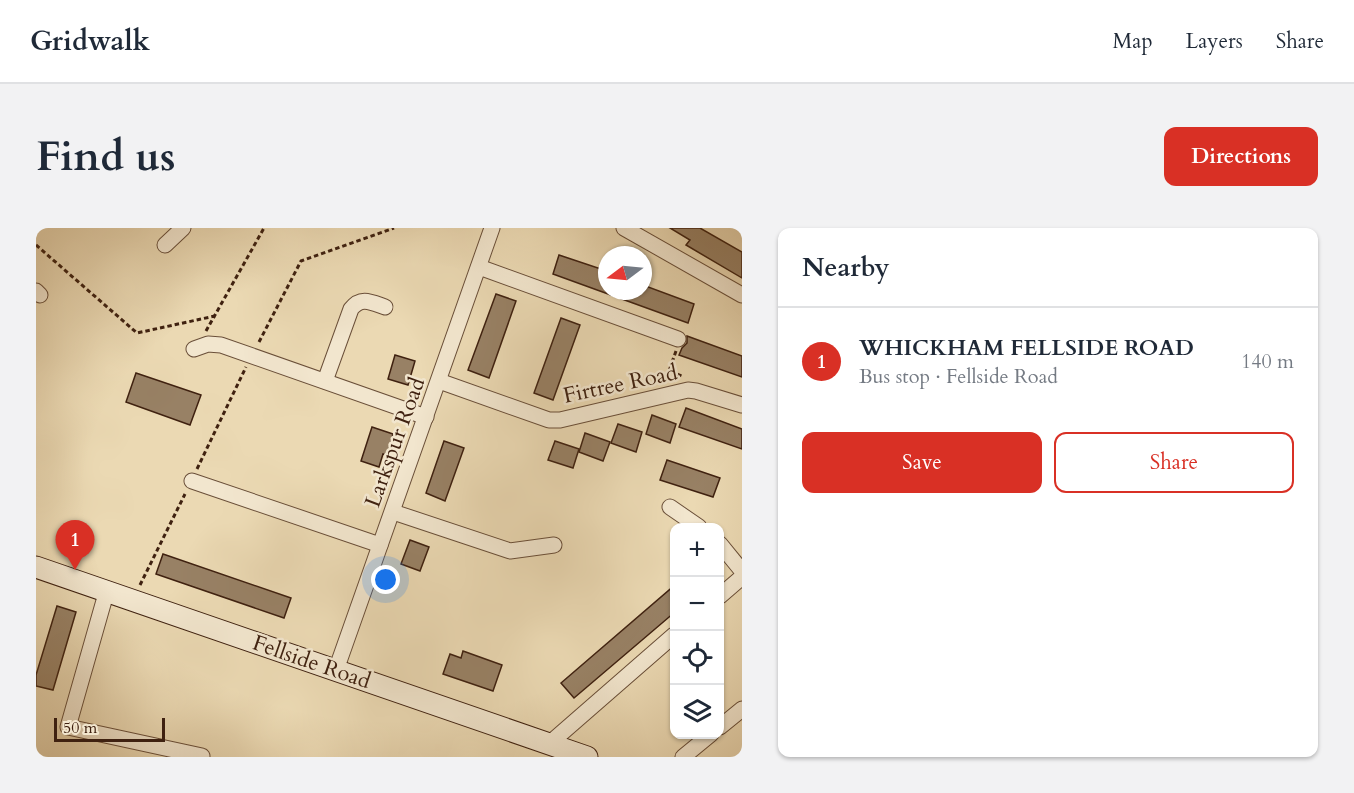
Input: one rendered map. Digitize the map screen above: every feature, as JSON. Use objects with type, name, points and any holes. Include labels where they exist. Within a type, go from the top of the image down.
[{"type":"street","points":[[165,245],[183,228]]},
{"type":"street","name":"Larkspur Road","points":[[336,670],[492,228]]},
{"type":"street","points":[[624,228],[742,294]]},
{"type":"street","points":[[479,267],[678,339]]},
{"type":"street","points":[[325,381],[351,309],[356,302],[364,300],[385,307]]},
{"type":"street","points":[[201,346],[221,345],[426,417]]},
{"type":"street","name":"Firtree Road","points":[[439,381],[549,420],[560,420],[688,390],[742,405]]},
{"type":"street","points":[[192,481],[380,546]]},
{"type":"street","points":[[670,507],[692,523]]},
{"type":"street","points":[[393,512],[510,551],[554,545]]},
{"type":"street","points":[[724,549],[742,571]]},
{"type":"street","name":"Fellside Road","points":[[36,567],[587,757]]},
{"type":"street","points":[[724,593],[742,577]]},
{"type":"street","points":[[107,590],[68,727],[202,756]]},
{"type":"street","points":[[549,744],[670,639]]},
{"type":"street","points":[[724,724],[742,709]]},
{"type":"street","points":[[683,757],[706,739]]},
{"type":"path","points":[[201,346],[206,331],[264,228]]},
{"type":"path","points":[[133,599],[251,356],[301,261],[394,228]]},
{"type":"path","points":[[36,245],[137,333],[215,316]]},
{"type":"path","points":[[678,339],[680,342],[669,371],[692,379],[696,391]]},
{"type":"building","points":[[670,228],[700,228],[742,252],[742,278],[686,245],[690,240]]},
{"type":"building","points":[[559,255],[598,268],[598,290],[553,274]]},
{"type":"building","points":[[652,288],[694,304],[688,323],[625,300],[652,300]]},
{"type":"building","points":[[496,294],[516,301],[489,378],[468,370]]},
{"type":"building","points":[[561,318],[580,325],[553,400],[534,393]]},
{"type":"building","points":[[687,336],[742,356],[742,377],[679,355],[687,343]]},
{"type":"building","points":[[395,355],[415,361],[408,385],[388,379]]},
{"type":"building","points":[[136,373],[201,395],[190,425],[126,402]]},
{"type":"building","points":[[686,408],[742,429],[742,449],[679,427]]},
{"type":"building","points":[[652,415],[676,424],[670,443],[646,434]]},
{"type":"building","points":[[618,424],[642,432],[636,452],[611,443]]},
{"type":"building","points":[[372,427],[393,434],[387,455],[383,454],[379,467],[361,461]]},
{"type":"building","points":[[585,433],[610,442],[603,461],[579,452]]},
{"type":"building","points":[[444,441],[464,448],[445,501],[426,493]]},
{"type":"building","points":[[555,441],[579,449],[573,468],[548,460]]},
{"type":"building","points":[[667,460],[720,478],[713,497],[660,480]]},
{"type":"building","points":[[410,540],[429,547],[420,571],[401,564]]},
{"type":"building","points":[[163,554],[291,598],[284,618],[156,574]]},
{"type":"building","points":[[670,589],[670,616],[574,698],[561,683]]},
{"type":"building","points":[[57,606],[76,612],[53,690],[36,686],[36,675]]},
{"type":"building","points":[[463,651],[502,665],[493,691],[443,674],[450,654],[461,658]]},
{"type":"place","name":"WHICKHAM FELLSIDE ROAD","points":[[75,570]]}]
